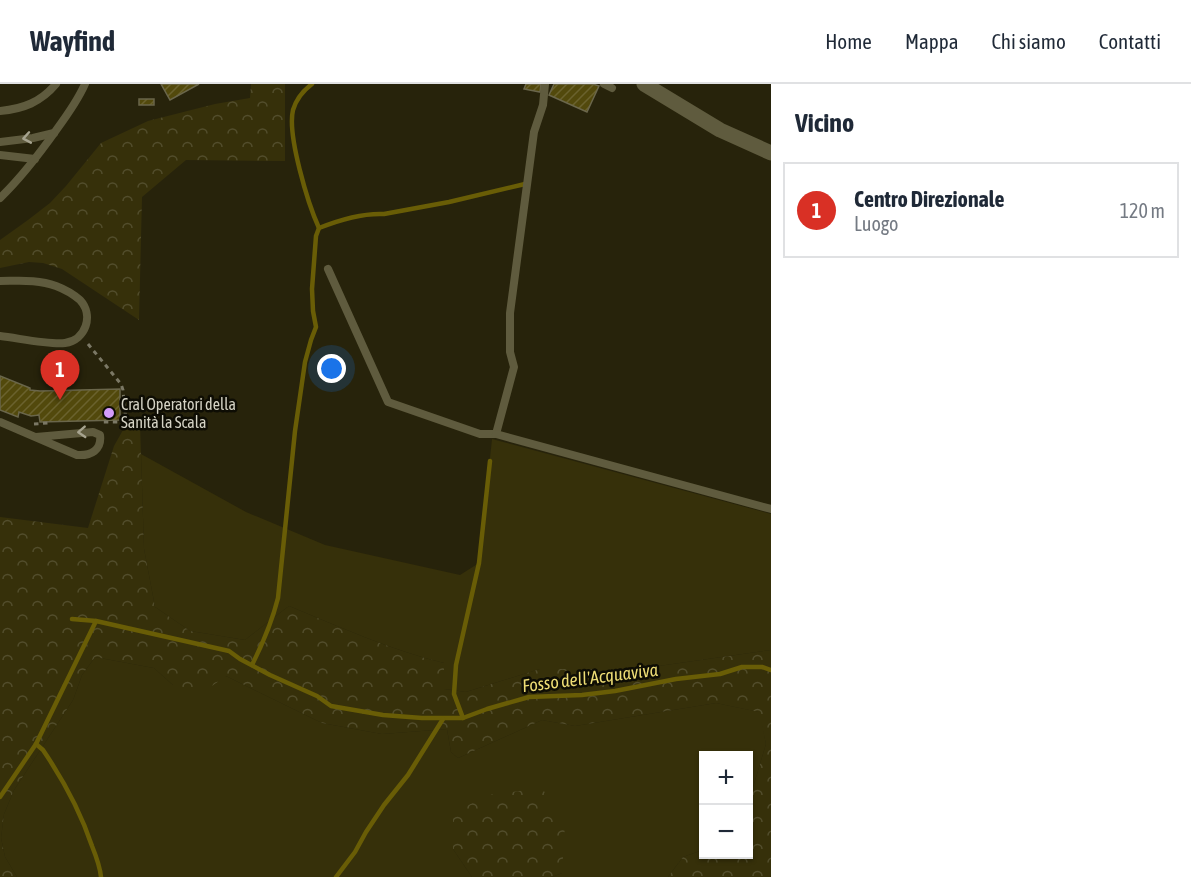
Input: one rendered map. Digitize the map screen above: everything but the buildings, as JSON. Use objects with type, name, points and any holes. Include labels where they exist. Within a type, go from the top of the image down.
[{"type":"street","points":[[644,84],[720,130],[771,153]]},
{"type":"lane","points":[[0,111],[19,108],[36,101],[44,97],[56,84]]},
{"type":"lane","points":[[0,198],[22,177],[74,104],[85,84]]},
{"type":"lane","points":[[496,434],[514,366],[510,352],[510,313],[534,132],[543,105],[545,84]]},
{"type":"lane","points":[[0,142],[54,133]]},
{"type":"lane","points":[[0,155],[35,159]]},
{"type":"lane","points":[[328,269],[388,402],[480,434],[496,434],[771,509]]},
{"type":"lane","points":[[0,281],[25,280],[50,284],[80,300],[87,314],[87,325],[81,335],[66,343],[0,336]]},
{"type":"lane","points":[[0,422],[72,453],[83,455],[97,450],[101,440],[100,435],[93,432],[33,436]]},
{"type":"path","points":[[81,335],[121,384],[123,390],[126,422],[91,422]]},
{"type":"path","points":[[33,436],[33,424],[56,423]]},
{"type":"green space","points":[[251,84],[285,84],[285,161],[186,160],[142,197],[139,320],[62,269],[43,263],[29,262],[0,268],[0,240],[50,203],[101,143],[148,121],[215,104],[250,98]]},
{"type":"green space","points":[[127,423],[140,425],[144,549],[155,607],[190,631],[245,640],[289,606],[385,645],[444,663],[444,689],[466,692],[540,669],[638,669],[771,650],[771,877],[668,877],[683,857],[699,851],[699,859],[753,859],[753,788],[766,744],[759,712],[716,703],[575,726],[542,720],[458,758],[451,752],[447,729],[382,734],[322,723],[226,676],[205,691],[173,685],[154,668],[95,657],[82,675],[73,700],[14,790],[4,814],[1,838],[5,857],[17,877],[0,877],[0,517],[88,528],[114,446]]},
{"type":"green space","points":[[492,439],[771,514],[771,650],[638,669],[540,669],[466,692],[444,689],[444,663],[385,645],[289,606],[245,640],[190,631],[155,607],[144,549],[141,454],[246,512],[325,545],[460,575],[479,563]]},
{"type":"green space","points":[[95,657],[154,668],[173,685],[226,676],[322,723],[382,734],[447,729],[451,752],[458,758],[542,720],[575,726],[716,703],[760,712],[766,744],[753,788],[753,751],[699,751],[699,851],[683,857],[668,877],[552,877],[562,873],[453,849],[472,877],[17,877],[5,857],[1,838],[4,814],[14,790],[73,700],[82,675]]},
{"type":"green space","points":[[542,788],[565,824],[562,873],[552,877],[472,877],[453,849],[453,813],[488,795]]},
{"type":"waterway","points":[[252,665],[267,632],[278,598],[295,431],[305,362],[316,327],[312,289],[316,236],[319,228],[309,203],[300,169],[292,121],[296,103],[312,84]]},
{"type":"waterway","points":[[319,228],[351,218],[449,202],[525,184]]},
{"type":"waterway","points":[[463,718],[454,694],[456,665],[479,563],[490,461]]},
{"type":"waterway","name":"Fosso dell'Acquaviva","points":[[72,619],[96,621],[229,651],[270,675],[317,696],[331,706],[383,715],[422,718],[463,718],[529,697],[615,691],[676,679],[720,674],[742,667],[762,667],[771,670]]},
{"type":"waterway","points":[[0,797],[36,744],[96,621]]},
{"type":"waterway","points":[[336,877],[355,852],[384,805],[408,775],[443,719]]},
{"type":"waterway","points":[[36,744],[51,762],[77,808],[96,857],[101,877]]},
{"type":"place","name":"Centro Direzionale","points":[[60,400]]},
{"type":"place","name":"Cral Operatori della Sanità la Scala","points":[[109,413]]}]
